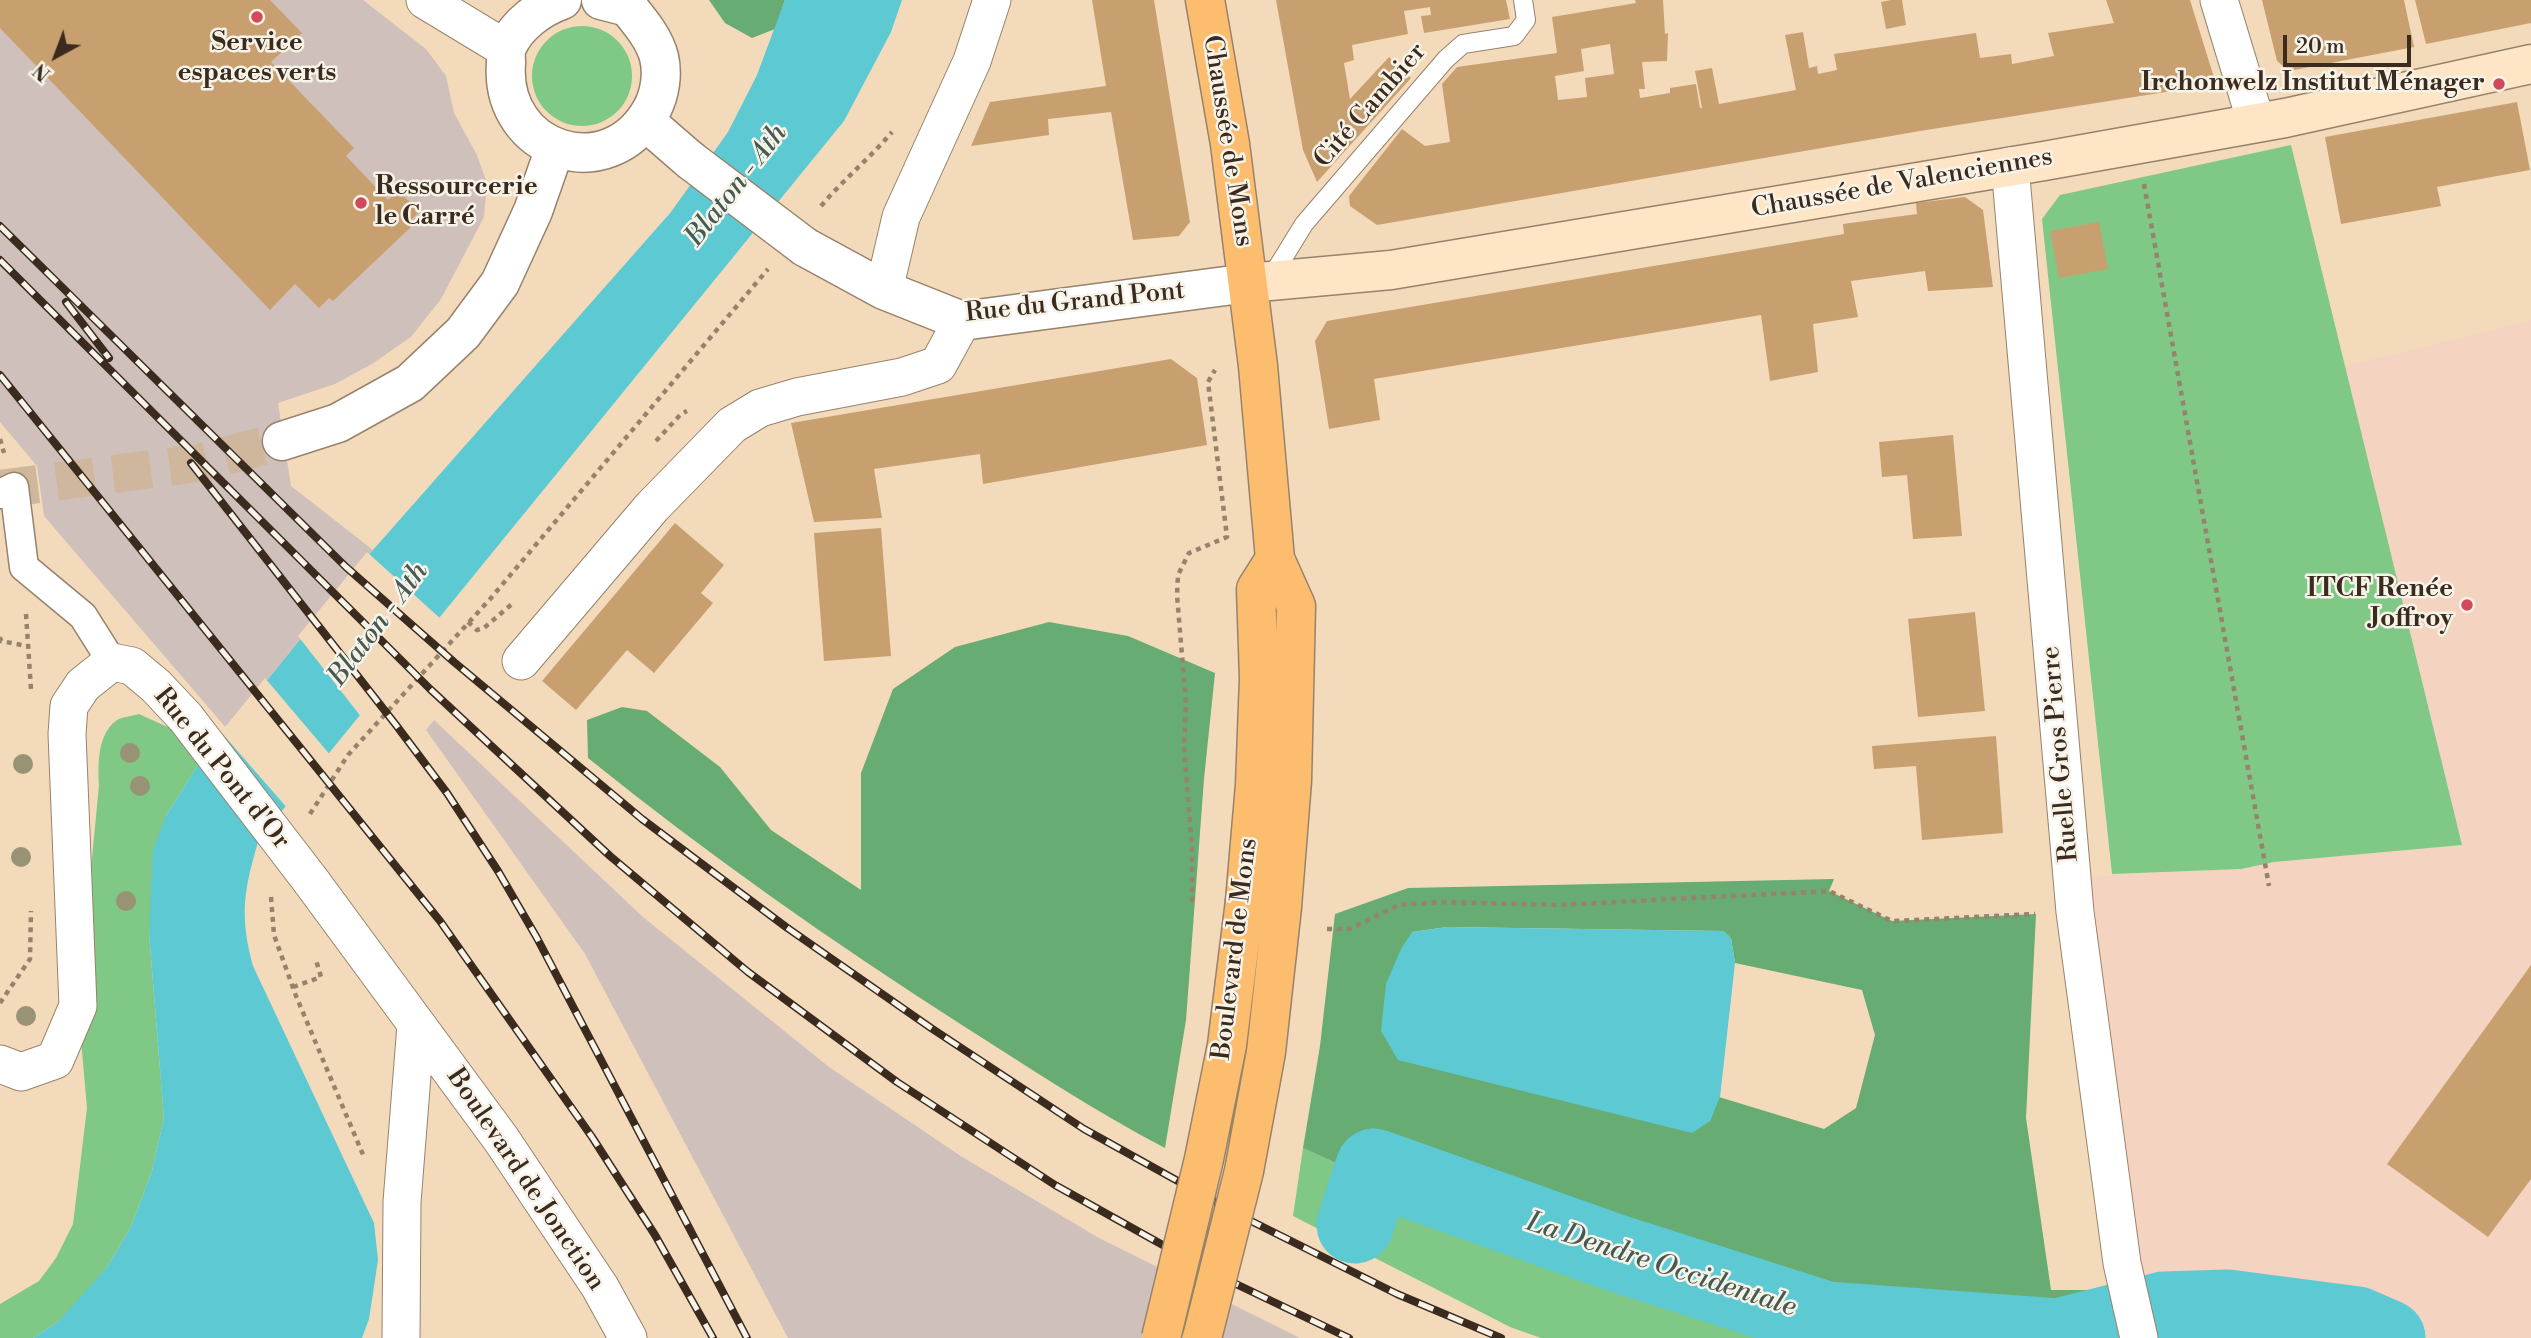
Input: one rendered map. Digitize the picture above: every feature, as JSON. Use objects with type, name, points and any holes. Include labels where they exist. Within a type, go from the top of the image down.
[{"type":"main road","name":"Chaussée de Mons","points":[[1205,0],[1258,282]]},
{"type":"main road","name":"Chaussée de Valenciennes","points":[[1258,282],[1391,270],[2010,166],[2256,122],[2531,64]]},
{"type":"main road","name":"Boulevard de Mons","points":[[1202,1338],[1244,1171],[1266,1052],[1293,781],[1296,606],[1275,559],[1258,282]]},
{"type":"main road","name":"Boulevard de Mons","points":[[1161,1338],[1204,1159],[1227,1045],[1245,901],[1255,786],[1259,678],[1256,589],[1275,559]]},
{"type":"street","points":[[425,0],[506,49]]},
{"type":"street","points":[[562,0],[546,6],[526,20],[506,49],[504,78],[515,114],[527,129],[555,148],[583,153],[607,149],[628,138],[645,121],[656,101],[660,80],[659,58],[650,37],[621,2]]},
{"type":"street","points":[[884,289],[901,217],[972,61],[992,0]]},
{"type":"street","points":[[2219,0],[2256,122]]},
{"type":"street","name":"Rue du Grand Pont","points":[[645,121],[690,160],[810,230],[884,289],[962,321],[1258,282]]},
{"type":"street","points":[[282,441],[329,426],[373,405],[410,383],[463,334],[500,283],[533,211],[555,148]]},
{"type":"street","name":"Ruelle Gros Pierre","points":[[2010,166],[2075,912],[2122,1263],[2139,1338]]},
{"type":"street","points":[[521,661],[652,507],[732,425],[760,408],[797,397],[902,377],[938,365],[962,321]]},
{"type":"street","points":[[0,494],[14,487],[24,567],[83,616],[112,662],[83,685],[69,706],[67,734],[78,1006],[55,1060],[21,1072],[0,1064]]},
{"type":"street","name":"Rue du Pont d'Or","points":[[112,662],[132,666],[156,686],[186,718],[311,881],[416,1025]]},
{"type":"street","points":[[401,1338],[402,1202],[416,1025]]},
{"type":"street","name":"Boulevard de Jonction","points":[[416,1025],[501,1139],[600,1287],[628,1338]]},
{"type":"lane","name":"Cité Cambier","points":[[1258,282],[1311,215],[1446,59],[1463,44],[1514,36],[1527,20],[1523,0]]},
{"type":"path","points":[[810,230],[842,182],[872,156],[898,126]]},
{"type":"path","points":[[2144,184],[2269,886]]},
{"type":"path","points":[[303,825],[348,755],[491,598],[772,265]]},
{"type":"path","points":[[1192,902],[1192,849],[1184,746],[1186,704],[1177,595],[1178,575],[1189,553],[1227,537],[1208,382],[1215,370]]},
{"type":"path","points":[[0,637],[1,641],[27,646]]},
{"type":"path","points":[[272,886],[270,905],[274,935],[368,1165]]},
{"type":"path","points":[[1327,929],[1349,929],[1399,905],[1441,902],[1556,905],[1829,891],[1892,921],[2075,912]]},
{"type":"path","points":[[293,987],[321,977]]},
{"type":"shaded area","points":[[0,0],[363,0],[426,49],[446,76],[454,113],[477,155],[487,183],[484,217],[441,299],[411,337],[372,364],[335,384],[278,403],[291,486],[373,550],[227,729],[44,516],[37,466],[0,422]]},
{"type":"shaded area","name":"ITCF Renée Joffroy","points":[[2531,320],[2531,1338],[2387,1338],[2357,1325],[2228,1308],[2164,1310],[2122,1263],[2072,877],[2241,869],[2274,862],[2462,845],[2345,366]]},
{"type":"shaded area","points":[[434,720],[643,917],[829,1067],[959,1155],[1099,1238],[1300,1338],[788,1338],[585,954],[426,730]]},
{"type":"green space","points":[[709,0],[785,0],[775,29],[752,38],[725,23]]},
{"type":"green space","points":[[582,26],[610,34],[624,48],[632,76],[624,104],[610,118],[582,126],[554,118],[540,104],[532,76],[540,48],[554,34]]},
{"type":"green space","points":[[2291,145],[2462,845],[2274,862],[2241,869],[2112,874],[2042,219],[2060,195]]},
{"type":"green space","points":[[1049,622],[1128,636],[1215,673],[1204,779],[1186,1020],[1165,1148],[1064,1090],[868,964],[726,864],[588,758],[587,720],[622,707],[647,711],[720,767],[771,830],[861,890],[861,773],[893,689],[955,647]]},
{"type":"green space","points":[[139,714],[174,730],[198,765],[166,816],[149,933],[164,1118],[152,1171],[131,1227],[107,1267],[58,1322],[33,1338],[0,1338],[0,1304],[39,1281],[56,1258],[73,1224],[87,1108],[78,1006],[100,750],[110,726],[119,719]]},
{"type":"green space","points":[[1834,879],[1829,891],[1892,921],[2036,914],[2026,1118],[2051,1290],[2096,1290],[2105,1338],[1819,1338],[1334,1162],[1303,1148],[1320,1046],[1335,914],[1408,888]],"holes":[[[1447,927],[1723,931],[1731,938],[1735,963],[1862,990],[1875,1035],[1856,1108],[1824,1129],[1719,1097],[1710,1121],[1412,932]]]},
{"type":"green space","points":[[1303,1148],[1334,1162],[1819,1338],[1541,1338],[1510,1327],[1293,1216]]},
{"type":"green space","points":[[2227,1308],[2357,1325],[2387,1338],[2171,1338],[2164,1310]]},
{"type":"water","name":"Blaton - Ath","points":[[785,0],[902,0],[891,32],[844,121],[259,839],[245,902],[246,932],[253,966],[374,1223],[378,1260],[369,1319],[362,1338],[33,1338],[58,1322],[107,1267],[131,1227],[152,1171],[164,1118],[149,933],[153,850],[166,816],[198,765],[373,550],[671,212],[728,132],[757,75]]},
{"type":"water","points":[[1447,927],[1723,931],[1731,938],[1735,963],[1720,1097],[1710,1121],[1692,1133],[1398,1060],[1381,1031],[1386,984],[1401,949],[1412,932]]},
{"type":"pier","points":[[367,552],[442,620],[362,718],[298,636]]},
{"type":"pier","points":[[265,678],[331,756],[288,809],[221,732]]},
{"type":"building","points":[[0,0],[270,0],[302,33],[271,62],[354,148],[346,156],[388,200],[397,191],[409,201],[419,202],[421,210],[409,222],[412,226],[333,301],[329,298],[319,308],[295,284],[270,310],[0,28]]},
{"type":"building","points":[[1092,0],[1154,0],[1190,222],[1179,236],[1133,240],[1111,112],[1048,119],[1049,135],[971,146],[990,102],[1106,86]]},
{"type":"building","points":[[1276,0],[1506,0],[1510,19],[1424,33],[1421,16],[1431,15],[1430,7],[1404,11],[1408,34],[1352,45],[1354,60],[1344,63],[1350,99],[1389,57],[1411,78],[1317,182],[1303,150]]},
{"type":"building","points":[[1635,0],[1663,0],[1665,34],[1668,33],[1667,61],[1642,62],[1645,89],[1639,89],[1640,98],[1670,93],[1670,88],[1696,84],[1700,108],[1695,71],[1712,68],[1719,104],[1796,90],[1785,35],[1803,32],[1809,68],[1817,66],[1818,74],[1837,70],[1834,54],[1976,33],[1980,58],[2011,54],[2012,64],[2054,56],[2048,33],[2114,23],[2106,0],[2190,0],[2216,84],[1920,131],[1377,225],[1350,206],[1349,196],[1402,129],[1425,146],[1450,142],[1442,84],[1457,67],[1557,53],[1552,17],[1636,3]],"holes":[[[1610,44],[1614,74],[1585,78],[1587,97],[1558,100],[1555,76],[1584,71],[1581,49]]]},
{"type":"building","points":[[1902,0],[1906,25],[1886,29],[1881,2]]},
{"type":"building","points":[[2262,0],[2404,0],[2414,47],[2289,71],[2277,61]]},
{"type":"building","points":[[2415,0],[2531,0],[2531,23],[2426,44]]},
{"type":"building","points":[[2517,102],[2530,170],[2437,187],[2441,206],[2341,224],[2325,137]]},
{"type":"building","points":[[1965,197],[1983,210],[1993,287],[1928,291],[1925,271],[1851,281],[1858,317],[1813,324],[1818,372],[1770,381],[1761,315],[1374,379],[1380,420],[1329,429],[1315,341],[1327,321],[1844,234],[1843,224],[1917,214],[1916,203]]},
{"type":"building","points":[[2099,222],[2108,269],[2059,278],[2050,231]]},
{"type":"building","points":[[1171,359],[1197,378],[1207,445],[983,484],[980,454],[874,469],[882,518],[814,522],[791,423]]},
{"type":"building","points":[[1953,435],[1962,536],[1913,539],[1907,475],[1882,477],[1879,442]]},
{"type":"building","points":[[675,523],[724,565],[701,593],[713,603],[654,673],[627,650],[576,710],[542,681]]},
{"type":"building","points":[[881,528],[891,656],[824,661],[814,533]]},
{"type":"building","points":[[1975,612],[1985,711],[1918,717],[1908,619]]},
{"type":"building","points":[[1996,736],[2003,833],[1922,840],[1916,766],[1874,769],[1872,746]]},
{"type":"building","points":[[2531,965],[2531,1179],[2488,1237],[2387,1164]]},
{"type":"waterway","name":"La Dendre Occidentale","points":[[1355,1225],[1374,1167],[1616,1253],[1826,1320],[2058,1337],[2164,1310],[2227,1308],[2357,1325],[2387,1338]]},
{"type":"tunnel","points":[[0,489],[198,463],[282,441]]},
{"type":"railway","points":[[0,226],[346,567],[454,662],[642,819],[786,927],[931,1028],[1084,1129],[1241,1216],[1397,1294],[1501,1338]]},
{"type":"railway","points":[[0,260],[430,689],[610,856],[748,972],[897,1082],[1055,1185],[1213,1273],[1349,1338]]},
{"type":"railway","points":[[66,302],[109,358]]},
{"type":"railway","points":[[0,375],[440,921],[592,1137],[655,1235],[713,1338]]},
{"type":"railway","points":[[191,463],[396,725],[447,793],[498,871],[537,938],[747,1338]]},
{"type":"place","name":"Service espaces verts","points":[[257,17]]},
{"type":"place","name":"Irchonwelz Institut Ménager","points":[[2499,84]]},
{"type":"place","name":"Ressourcerie le Carré","points":[[361,203]]},
{"type":"place","name":"ITCF Renée Joffroy","points":[[2467,605]]}]
